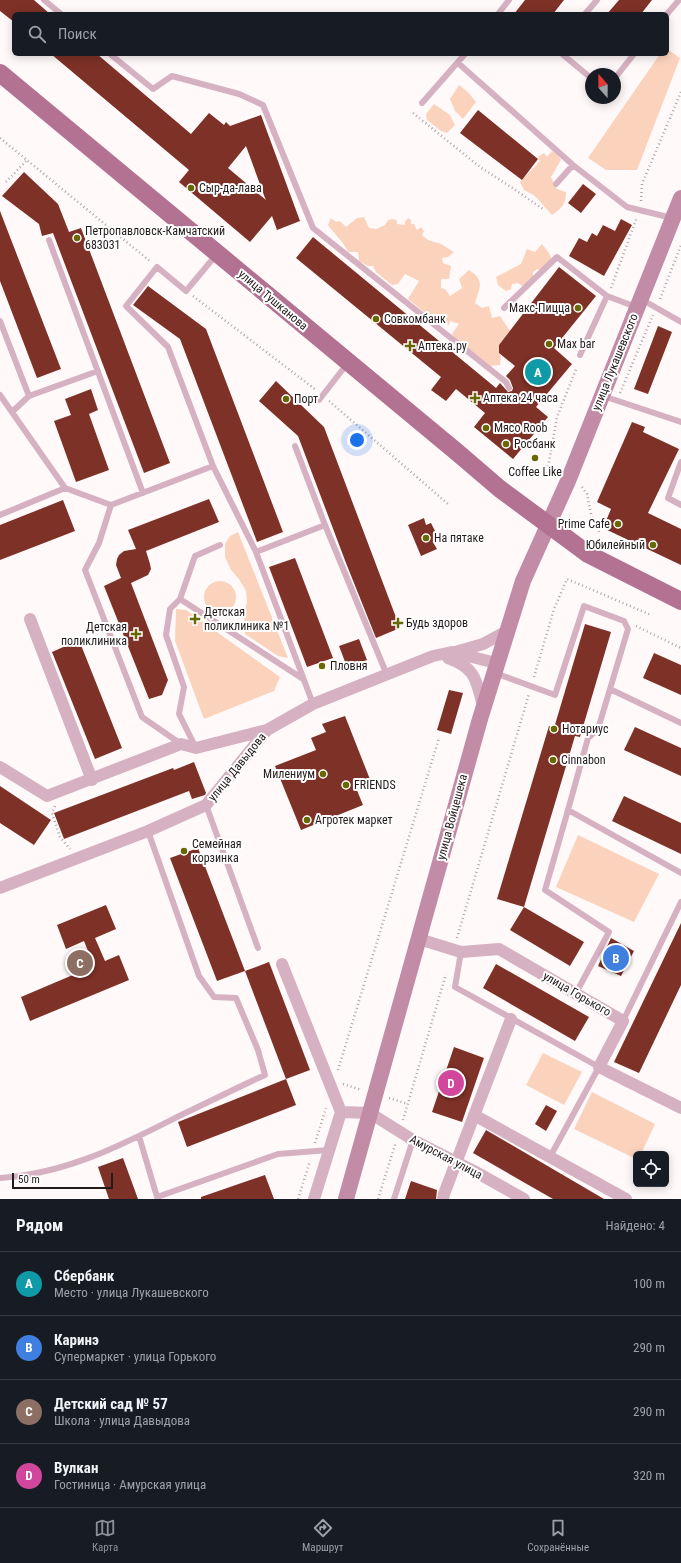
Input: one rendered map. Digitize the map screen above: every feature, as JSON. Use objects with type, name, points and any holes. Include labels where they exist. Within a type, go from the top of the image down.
[{"type":"main road","name":"улица Тушканова","points":[[0,73],[500,489],[547,525],[600,562],[681,601]]},
{"type":"main road","name":"улица Лукашевского","points":[[547,525],[572,471],[681,198]]},
{"type":"main road","name":"улица Войцешека","points":[[346,1199],[483,706],[523,581],[547,525]]},
{"type":"street","points":[[30,619],[92,780]]},
{"type":"street","points":[[452,652],[483,644],[507,631]]},
{"type":"street","name":"улица Давыдова","points":[[0,888],[148,831],[206,805],[267,730],[313,704],[433,656],[452,652],[495,668]]},
{"type":"street","points":[[433,656],[442,656],[461,662],[469,669],[475,678],[483,706]]},
{"type":"street","points":[[0,767],[47,796],[92,780],[181,744],[196,748],[267,730]]},
{"type":"street","name":"улица Горького","points":[[419,939],[457,951],[499,949],[623,1021],[599,1067]]},
{"type":"street","points":[[282,964],[341,1112],[314,1199]]},
{"type":"street","points":[[443,1199],[511,1019]]},
{"type":"street","points":[[599,1067],[681,1108]]},
{"type":"street","points":[[341,1112],[370,1112]]},
{"type":"street","name":"Амурская улица","points":[[370,1112],[413,1140],[524,1199]]},
{"type":"street","points":[[474,1115],[626,1199]]},
{"type":"lane","points":[[44,0],[59,12]]},
{"type":"lane","points":[[500,12],[510,0]]},
{"type":"lane","points":[[587,12],[597,0]]},
{"type":"lane","points":[[669,12],[679,0]]},
{"type":"lane","points":[[112,56],[153,89],[172,76],[239,94],[264,105],[313,228],[506,382],[509,388]]},
{"type":"lane","points":[[422,103],[463,56]]},
{"type":"lane","points":[[564,56],[585,73]]},
{"type":"lane","points":[[621,70],[632,56]]},
{"type":"lane","points":[[458,63],[573,165],[627,207],[673,218]]},
{"type":"lane","points":[[556,184],[573,165]]},
{"type":"lane","points":[[49,240],[143,492]]},
{"type":"lane","points":[[217,254],[186,291],[157,267],[126,306],[168,347],[213,466],[256,552],[313,704]]},
{"type":"lane","points":[[504,308],[557,257],[608,296],[656,308],[681,322]]},
{"type":"lane","points":[[580,355],[608,296]]},
{"type":"lane","points":[[0,321],[29,396]]},
{"type":"lane","points":[[321,398],[348,362]]},
{"type":"lane","points":[[12,412],[29,396],[98,370]]},
{"type":"lane","points":[[0,395],[65,488],[111,505],[213,466]]},
{"type":"lane","points":[[601,396],[681,422]]},
{"type":"lane","points":[[295,446],[325,525],[387,675]]},
{"type":"lane","points":[[681,462],[668,498],[681,505]]},
{"type":"lane","points":[[0,515],[65,488]]},
{"type":"lane","points":[[111,505],[99,543],[85,570],[142,717],[181,744]]},
{"type":"lane","points":[[256,552],[325,525]]},
{"type":"lane","points":[[196,748],[179,714],[184,687],[166,635],[170,609],[180,599],[195,556],[220,545]]},
{"type":"lane","points":[[180,599],[303,679]]},
{"type":"lane","points":[[495,668],[531,686],[555,695],[584,606],[624,621],[628,629],[598,729],[588,738],[545,890],[609,932],[576,993]]},
{"type":"lane","points":[[610,689],[681,723]]},
{"type":"lane","points":[[206,805],[258,948]]},
{"type":"lane","points":[[568,810],[681,873]]},
{"type":"lane","points":[[0,1178],[24,1176],[70,1165],[117,1147],[221,1095],[265,1075],[258,1050],[236,998],[214,997],[199,976],[148,831]]},
{"type":"lane","points":[[623,1021],[681,902]]},
{"type":"lane","points":[[457,951],[455,987],[599,1067],[550,1157]]},
{"type":"lane","points":[[139,1136],[158,1197],[278,1154],[329,1150]]},
{"type":"lane","points":[[394,1199],[413,1140]]},
{"type":"path","points":[[608,296],[640,210],[642,184],[681,92]]},
{"type":"path","points":[[412,113],[480,167],[543,209]]},
{"type":"path","points":[[0,138],[157,267]]},
{"type":"path","points":[[6,182],[27,160]]},
{"type":"path","points":[[617,401],[681,245]]},
{"type":"path","points":[[186,291],[321,398],[448,504]]},
{"type":"path","points":[[518,469],[547,473],[557,417],[578,367]]},
{"type":"path","points":[[582,486],[587,494],[592,520],[599,532]]},
{"type":"path","points":[[378,1199],[457,951],[554,609],[567,578],[651,615]]},
{"type":"path","points":[[624,621],[681,648]]},
{"type":"path","points":[[298,1199],[439,738]]},
{"type":"path","points":[[62,791],[52,813],[60,837],[73,852]]},
{"type":"shaded area","points":[[670,51],[680,58],[637,170],[606,170],[588,158],[659,56],[669,56]]},
{"type":"shaded area","points":[[459,85],[468,92],[476,102],[463,119],[455,111],[450,99]]},
{"type":"shaded area","points":[[434,104],[450,115],[455,125],[447,133],[441,131],[427,120],[426,114]]},
{"type":"shaded area","points":[[552,151],[558,155],[561,160],[551,177],[557,189],[566,192],[563,205],[552,215],[535,196],[524,190],[520,182],[540,161],[538,159],[539,156],[544,153],[547,157]]},
{"type":"shaded area","points":[[364,217],[369,228],[376,229],[385,225],[388,220],[394,219],[397,221],[397,224],[405,225],[408,218],[417,230],[421,227],[424,231],[422,235],[428,240],[441,244],[454,252],[448,257],[442,258],[443,263],[451,266],[449,279],[441,279],[441,288],[445,289],[450,296],[462,288],[459,279],[469,270],[477,277],[480,288],[475,303],[482,308],[489,306],[492,318],[500,316],[510,331],[499,345],[499,353],[501,356],[500,365],[490,366],[454,338],[452,334],[459,324],[450,321],[449,325],[437,321],[427,315],[408,299],[419,281],[405,274],[398,284],[392,285],[376,272],[373,266],[368,266],[359,261],[358,252],[348,252],[328,225],[331,218],[336,222],[340,221],[346,227],[357,218]]},
{"type":"shaded area","points":[[542,244],[550,255],[551,260],[544,272],[537,269],[533,272],[533,275],[538,278],[522,286],[518,283],[512,284],[511,289],[506,291],[498,285],[496,277],[521,264],[527,249],[535,252]]},
{"type":"shaded area","points":[[238,532],[288,658],[278,656],[245,634],[244,615],[247,602],[246,591],[239,579],[231,570],[225,557],[225,544],[230,536]]},
{"type":"shaded area","points":[[217,581],[223,581],[232,585],[236,597],[232,609],[223,613],[217,613],[208,609],[204,600],[204,594],[208,585]]},
{"type":"shaded area","points":[[176,609],[186,610],[280,677],[274,691],[204,719],[175,641]]},
{"type":"shaded area","points":[[578,835],[659,874],[634,922],[556,887]]},
{"type":"shaded area","points":[[543,1053],[582,1072],[564,1105],[526,1085]]},
{"type":"shaded area","points":[[592,1092],[655,1124],[642,1151],[633,1151],[633,1158],[574,1129]]},
{"type":"building","points":[[0,0],[34,0],[48,12],[12,12],[12,20],[0,11]]},
{"type":"building","points":[[525,0],[564,0],[555,12],[516,12]]},
{"type":"building","points":[[619,0],[652,0],[643,12],[609,12]]},
{"type":"building","points":[[53,56],[99,56],[191,134],[209,113],[224,125],[226,122],[230,126],[261,115],[300,221],[277,230],[272,216],[250,242],[179,182],[189,170]],"holes":[[[246,146],[266,200],[228,168]]]},
{"type":"building","points":[[478,110],[538,159],[522,180],[460,133]]},
{"type":"building","points":[[24,172],[58,204],[69,232],[81,228],[170,463],[144,473],[53,233],[42,236],[39,224],[2,196]]},
{"type":"building","points":[[583,184],[596,194],[581,213],[568,203]]},
{"type":"building","points":[[0,211],[61,369],[37,378],[0,281]]},
{"type":"building","points":[[621,219],[632,225],[604,276],[569,256],[579,238],[587,242],[592,233],[597,236],[603,225],[615,231]]},
{"type":"building","points":[[313,237],[496,388],[500,383],[508,392],[512,391],[513,388],[510,380],[506,376],[515,366],[499,353],[499,345],[559,267],[596,296],[554,348],[572,364],[536,407],[548,417],[513,459],[474,427],[485,413],[456,389],[446,401],[431,390],[441,377],[296,258]]},
{"type":"building","points":[[148,286],[206,329],[283,532],[257,542],[180,339],[133,305]]},
{"type":"building","points":[[658,326],[672,332],[648,394],[634,389]]},
{"type":"building","points":[[276,381],[324,427],[400,628],[376,638],[298,436],[259,401]]},
{"type":"building","points":[[91,389],[98,410],[89,414],[109,470],[76,482],[54,421],[71,415],[65,399]]},
{"type":"building","points":[[632,422],[645,427],[643,432],[679,449],[648,513],[681,529],[681,565],[603,528],[611,509],[597,502]]},
{"type":"building","name":"Детская поликлиника","points":[[209,499],[219,522],[146,551],[151,569],[148,575],[131,583],[168,680],[162,695],[149,699],[104,586],[121,578],[116,565],[119,555],[124,551],[136,549],[128,530]]},
{"type":"building","points":[[63,500],[75,531],[0,560],[0,525]]},
{"type":"building","name":"На пятаке","points":[[424,518],[426,525],[431,523],[440,541],[434,544],[437,549],[421,556],[408,525]]},
{"type":"building","points":[[295,558],[333,658],[307,667],[269,567]]},
{"type":"building","points":[[585,624],[611,632],[580,737],[575,736],[524,907],[497,899],[549,726],[554,728]]},
{"type":"building","points":[[359,639],[367,660],[347,667],[339,646]]},
{"type":"building","points":[[79,640],[122,748],[95,759],[52,652]]},
{"type":"building","points":[[654,653],[681,665],[681,695],[643,678]]},
{"type":"building","points":[[449,690],[463,693],[451,734],[437,730]]},
{"type":"building","name":"Милениум","points":[[345,716],[371,782],[356,788],[363,805],[301,830],[275,766],[316,750],[311,738],[326,732],[322,724]]},
{"type":"building","points":[[635,727],[681,748],[681,776],[624,750]]},
{"type":"building","points":[[194,762],[206,793],[205,795],[192,799],[189,791],[64,839],[54,813],[173,768],[174,770]]},
{"type":"building","points":[[0,786],[51,820],[34,845],[0,823]]},
{"type":"building","points":[[624,796],[681,823],[681,854],[612,821]]},
{"type":"building","points":[[198,848],[245,971],[217,981],[170,858]]},
{"type":"building","points":[[106,905],[116,929],[95,938],[105,961],[119,955],[129,980],[30,1021],[21,997],[94,966],[84,941],[66,949],[57,925]]},
{"type":"building","points":[[524,907],[584,942],[570,966],[510,930]]},
{"type":"building","points":[[681,923],[681,985],[639,1073],[614,1062]]},
{"type":"building","points":[[611,938],[634,951],[621,976],[598,966]]},
{"type":"building","points":[[269,962],[310,1070],[286,1079],[245,971]]},
{"type":"building","points":[[496,964],[589,1017],[575,1041],[483,988]]},
{"type":"building","points":[[454,1047],[484,1058],[462,1122],[432,1112]]},
{"type":"building","points":[[286,1079],[296,1105],[187,1147],[178,1122]]},
{"type":"building","points":[[546,1105],[557,1111],[546,1131],[535,1124]]},
{"type":"building","points":[[486,1130],[604,1199],[553,1199],[473,1153]]},
{"type":"building","points":[[123,1158],[138,1199],[109,1199],[98,1167]]},
{"type":"building","points":[[265,1175],[274,1199],[201,1199],[201,1197]]},
{"type":"building","points":[[411,1181],[437,1190],[436,1199],[405,1199]]},
{"type":"place","name":"Сыр-да-лава","points":[[191,188]]},
{"type":"place","name":"Петропавловск-Камчатский 683031","points":[[77,238]]},
{"type":"place","name":"Макс-Пицца","points":[[578,308]]},
{"type":"place","name":"Совкомбанк","points":[[376,319]]},
{"type":"place","name":"Max bar","points":[[549,344]]},
{"type":"place","name":"Аптека.ру","points":[[410,346]]},
{"type":"place","name":"Сбербанк","points":[[538,372]]},
{"type":"place","name":"Аптека 24 часа","points":[[475,398]]},
{"type":"place","name":"Порт","points":[[286,399]]},
{"type":"place","name":"Мясо Roob","points":[[486,428]]},
{"type":"place","name":"Росбанк","points":[[506,444]]},
{"type":"place","name":"Coffee Like","points":[[535,458]]},
{"type":"place","name":"Prime Cafe","points":[[618,524]]},
{"type":"place","name":"На пятаке","points":[[426,538]]},
{"type":"place","name":"Юбилейный","points":[[653,545]]},
{"type":"place","name":"Детская поликлиника №1","points":[[195,619]]},
{"type":"place","name":"Будь здоров","points":[[398,623]]},
{"type":"place","name":"Детская поликлиника","points":[[136,634]]},
{"type":"place","name":"Пловня","points":[[322,666]]},
{"type":"place","name":"Нотариус","points":[[554,729]]},
{"type":"place","name":"Cinnabon","points":[[553,760]]},
{"type":"place","name":"Милениум","points":[[323,774]]},
{"type":"place","name":"FRIENDS","points":[[346,785]]},
{"type":"place","name":"Агротек маркет","points":[[307,820]]},
{"type":"place","name":"Семейная корзинка","points":[[184,851]]},
{"type":"place","name":"Каринэ","points":[[616,958]]},
{"type":"place","name":"Детский сад № 57","points":[[80,963]]},
{"type":"place","name":"Вулкан","points":[[451,1083]]}]
